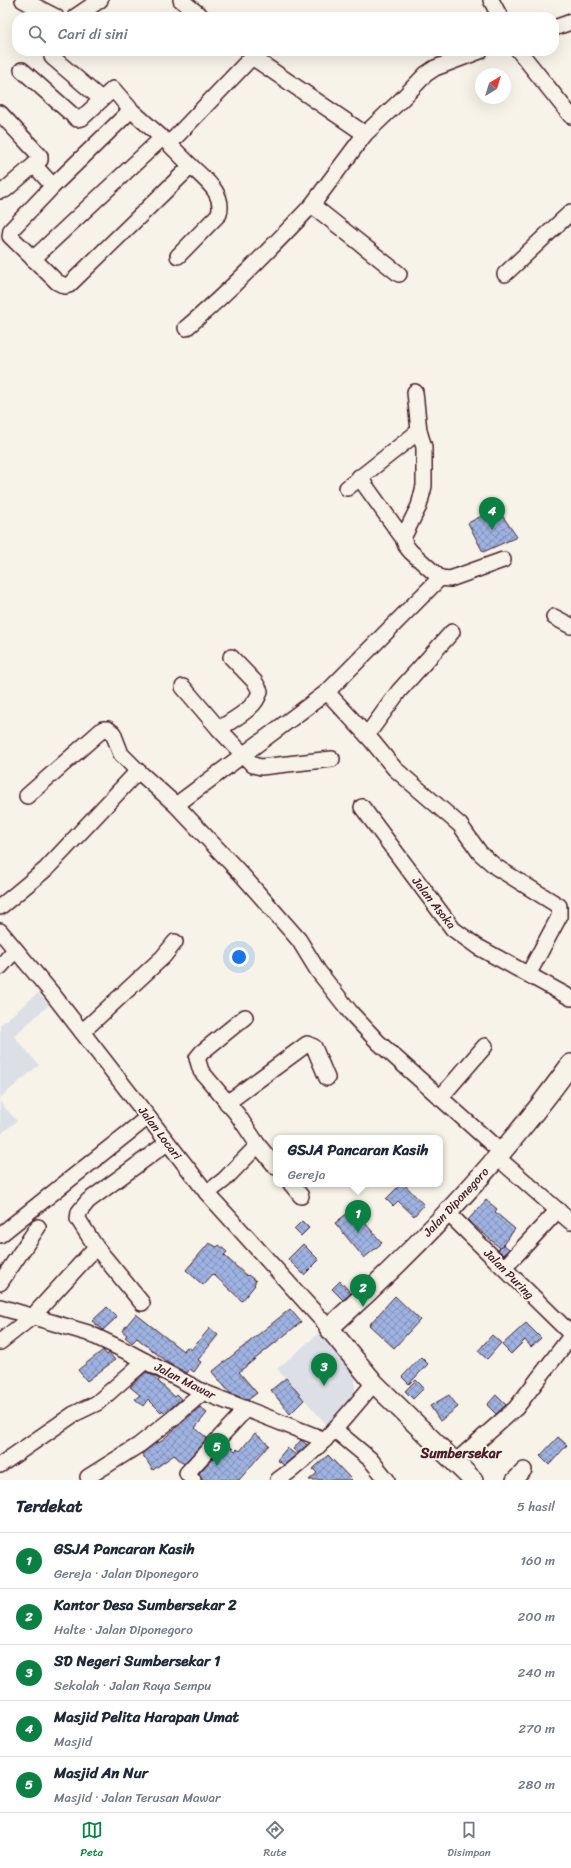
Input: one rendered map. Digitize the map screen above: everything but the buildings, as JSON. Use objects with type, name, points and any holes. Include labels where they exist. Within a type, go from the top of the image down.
[{"type":"main road","name":"Jalan Diponegoro","points":[[329,1328],[363,1297],[448,1213],[500,1155],[539,1108],[571,1064]]},
{"type":"main road","points":[[329,1328],[374,1383],[473,1480]]},
{"type":"street","points":[[23,0],[46,12]]},
{"type":"street","points":[[82,12],[100,0]]},
{"type":"street","points":[[181,0],[196,12]]},
{"type":"street","points":[[491,0],[497,12]]},
{"type":"street","points":[[559,26],[571,22]]},
{"type":"street","points":[[33,259],[165,141],[246,56]]},
{"type":"street","points":[[251,56],[365,134]]},
{"type":"street","points":[[186,328],[250,270],[312,205],[365,134],[430,71],[464,56]]},
{"type":"street","points":[[523,56],[571,116]]},
{"type":"street","points":[[52,57],[101,99]]},
{"type":"street","points":[[22,70],[77,119],[81,119],[113,89],[131,110],[165,141],[219,195],[222,206],[219,214],[178,256]]},
{"type":"street","points":[[131,110],[53,186],[12,228],[9,233],[10,236],[58,283],[68,285],[190,166]]},
{"type":"street","points":[[0,113],[40,156],[40,160],[5,190],[0,191]]},
{"type":"street","points":[[34,165],[53,186]]},
{"type":"street","points":[[312,205],[399,274]]},
{"type":"street","points":[[505,274],[571,212]]},
{"type":"street","points":[[404,538],[419,506],[424,486],[424,447],[419,431],[415,392]]},
{"type":"street","points":[[346,488],[419,431]]},
{"type":"street","points":[[359,477],[404,538],[406,546],[440,578],[450,579],[503,560]]},
{"type":"street","points":[[176,805],[327,692],[440,578]]},
{"type":"street","points":[[554,617],[571,626]]},
{"type":"street","points":[[366,735],[399,691],[452,632]]},
{"type":"street","points":[[219,729],[251,707],[258,699],[260,691],[255,682],[231,658]]},
{"type":"street","points":[[183,687],[219,729],[244,755],[250,764],[260,767],[332,758]]},
{"type":"street","points":[[327,692],[395,769],[460,825],[472,839],[480,853],[496,867],[559,906],[559,917],[529,973]]},
{"type":"street","points":[[27,796],[103,729],[108,729],[113,733],[121,754],[176,805],[243,876],[299,940],[318,971],[356,1019],[378,1042],[440,1098],[571,1222]]},
{"type":"street","points":[[0,907],[46,869],[138,771]]},
{"type":"street","name":"Jalan Asoka","points":[[362,806],[453,929],[478,946],[529,973],[571,998]]},
{"type":"street","name":"Jalan Locari","points":[[0,931],[82,1032],[207,1193],[329,1328]]},
{"type":"street","points":[[82,1032],[163,957],[175,942]]},
{"type":"street","points":[[0,967],[15,950]]},
{"type":"street","points":[[245,1017],[202,1052],[197,1058],[201,1071],[273,1163]]},
{"type":"street","points":[[227,1103],[307,1044],[314,1047],[327,1078]]},
{"type":"street","points":[[440,1098],[485,1046]]},
{"type":"street","points":[[0,1235],[148,1117]]},
{"type":"street","points":[[142,1303],[96,1247],[78,1219],[82,1208],[88,1201],[167,1143]]},
{"type":"street","points":[[207,1193],[224,1180],[258,1145]]},
{"type":"street","points":[[294,1187],[301,1196]]},
{"type":"street","points":[[504,1268],[558,1210]]},
{"type":"street","name":"Jalan Puring","points":[[448,1213],[571,1335]]},
{"type":"street","points":[[0,1283],[38,1227]]},
{"type":"street","points":[[0,1342],[39,1318],[96,1247]]},
{"type":"street","name":"Jalan Mawar","points":[[0,1307],[88,1333],[203,1392],[246,1409],[330,1435],[370,1460],[387,1480]]},
{"type":"street","points":[[456,1462],[516,1408],[571,1335]]},
{"type":"street","points":[[0,1466],[74,1414],[96,1403],[145,1361]]},
{"type":"street","points":[[278,1480],[330,1435],[374,1383]]},
{"type":"street","points":[[88,1477],[139,1445],[203,1392]]},
{"type":"street","points":[[186,1478],[246,1409]]},
{"type":"shaded area","points":[[38,993],[49,1005],[14,1036],[39,1065],[0,1098],[0,1025]]},
{"type":"shaded area","points":[[0,1102],[17,1121],[0,1135]]},
{"type":"shaded area","points":[[320,1332],[355,1378],[355,1395],[327,1425],[277,1369]]},
{"type":"place","name":"Masjid Pelita Harapan Umat","points":[[492,530]]},
{"type":"place","name":"GSJA Pancaran Kasih","points":[[358,1233]]},
{"type":"place","name":"Kantor Desa Sumbersekar 2","points":[[363,1307]]},
{"type":"place","name":"SD Negeri Sumbersekar 1","points":[[324,1386]]},
{"type":"place","name":"Masjid An Nur","points":[[217,1466]]},
{"type":"district","name":"Sumbersekar","points":[[461,1453]]}]
